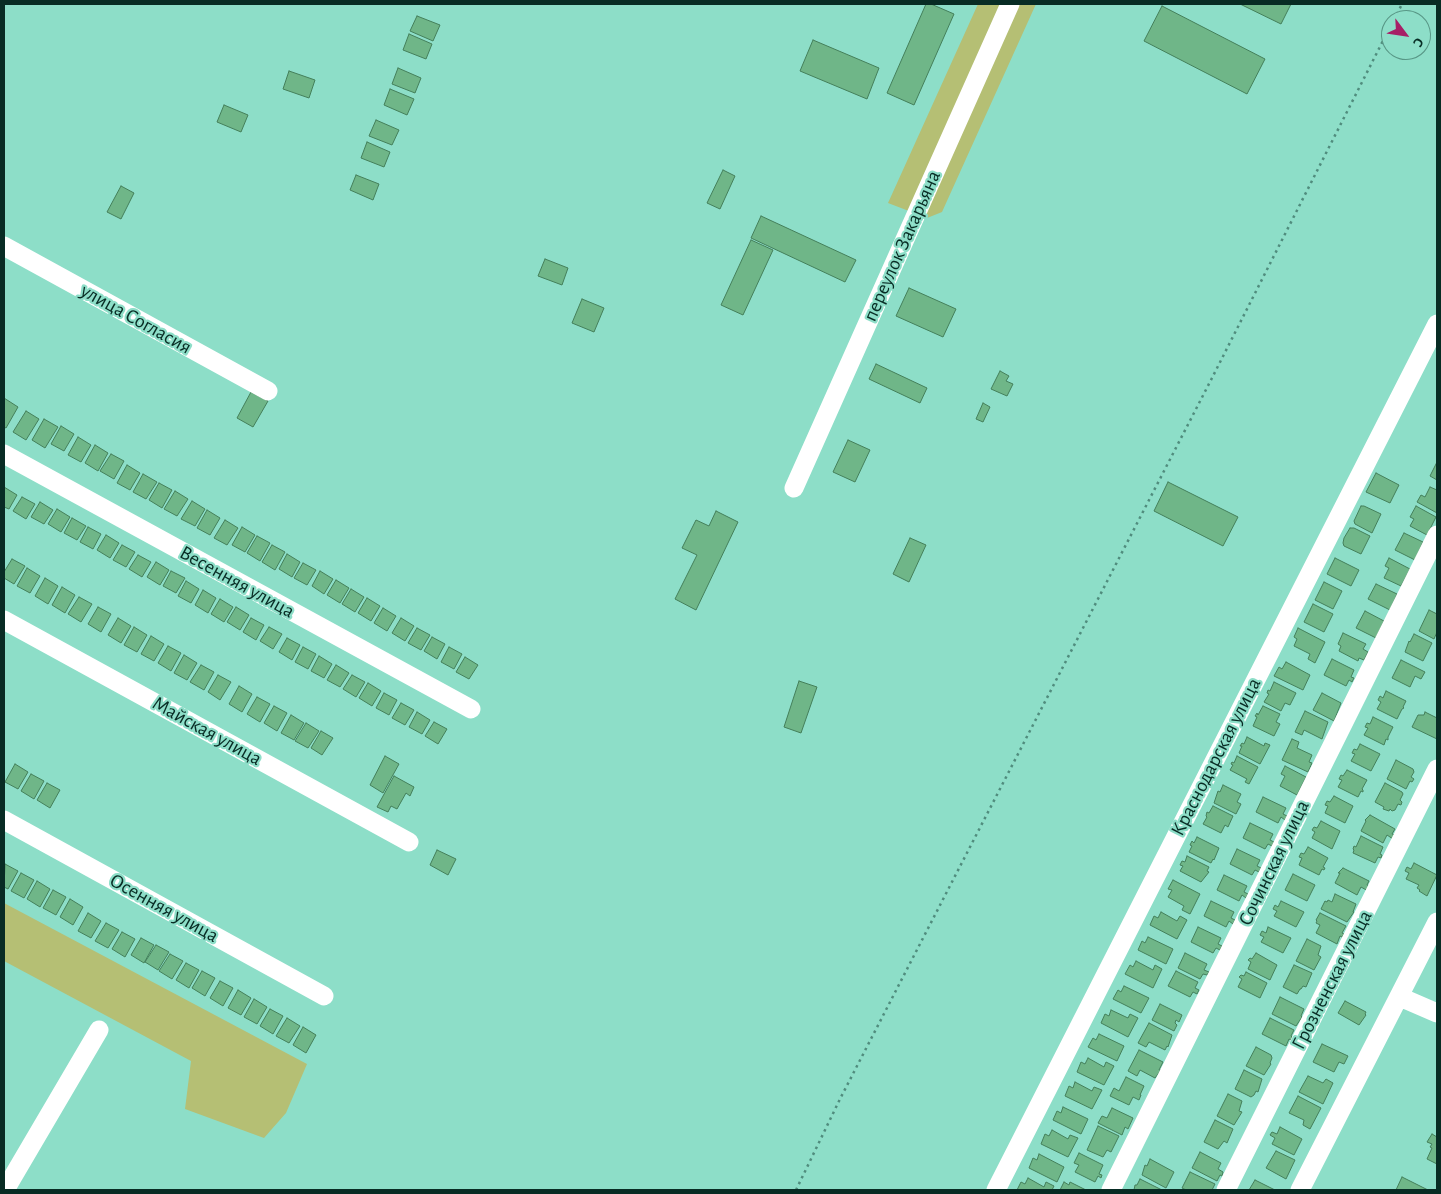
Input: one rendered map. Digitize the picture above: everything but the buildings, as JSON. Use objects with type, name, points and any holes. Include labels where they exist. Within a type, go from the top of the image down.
[{"type":"street","name":"переулок Закарьяна","points":[[794,488],[1010,4]]},
{"type":"street","name":"улица Согласия","points":[[4,246],[268,392]]},
{"type":"street","name":"Краснодарская улица","points":[[996,1190],[1437,324]]},
{"type":"street","name":"Весенняя улица","points":[[4,454],[471,709]]},
{"type":"street","name":"Сочинская улица","points":[[1111,1190],[1437,535]]},
{"type":"street","name":"Майская улица","points":[[4,620],[410,842]]},
{"type":"street","name":"Грозненская улица","points":[[1226,1190],[1437,769]]},
{"type":"street","name":"Осенняя улица","points":[[4,820],[324,996]]},
{"type":"street","points":[[1300,1190],[1437,922]]},
{"type":"street","points":[[1400,997],[1437,1013]]},
{"type":"street","points":[[5,1190],[99,1030]]},
{"type":"path","points":[[796,1190],[840,1099],[1212,378],[1381,45]]},
{"type":"green space","points":[[978,4],[1036,4],[942,212],[927,218],[888,203]]},
{"type":"green space","points":[[4,903],[307,1064],[286,1113],[264,1138],[185,1109],[191,1061],[4,961]]}]
